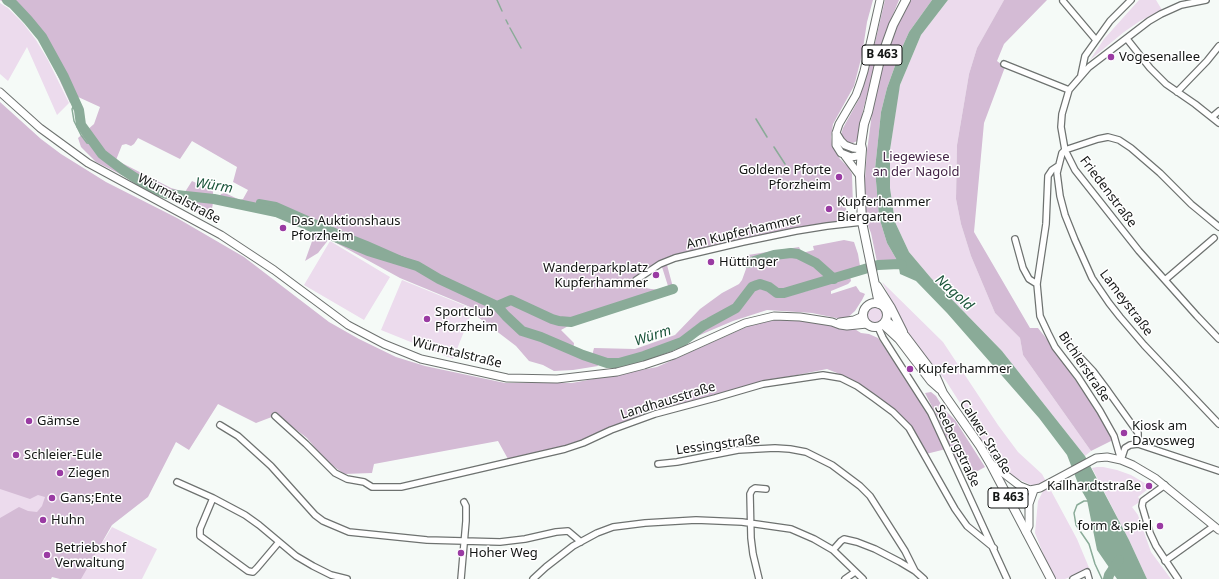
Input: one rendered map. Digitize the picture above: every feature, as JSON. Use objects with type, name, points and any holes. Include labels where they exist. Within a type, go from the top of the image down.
[{"type":"main road","points":[[836,133],[845,145],[862,149],[857,156],[851,157],[841,153],[836,145],[836,133],[839,124],[856,95],[862,78],[880,0]]},
{"type":"main road","name":"B 463","points":[[906,0],[886,44],[879,64],[864,124],[861,144],[860,176],[862,222],[874,280],[906,336]]},
{"type":"main road","name":"Würmtalstraße","points":[[0,92],[40,128],[88,163],[221,235],[274,270],[348,325],[384,344],[421,359],[507,378],[557,379],[617,372],[644,365],[674,355],[745,324],[774,316],[800,317],[847,326],[867,324]]},
{"type":"main road","points":[[845,155],[860,176]]},
{"type":"main road","points":[[874,280],[876,304]]},
{"type":"main road","points":[[876,304],[883,306],[887,312],[883,324],[872,327],[867,324],[863,316],[866,308],[876,304]]},
{"type":"main road","name":"Würmtalstraße","points":[[832,322],[854,320],[863,316]]},
{"type":"main road","name":"Calwer Straße","points":[[883,324],[906,336],[936,377],[943,393]]},
{"type":"main road","name":"Calwer Straße","points":[[883,324],[898,338],[931,381],[943,393],[980,446],[1050,579]]},
{"type":"main road","points":[[990,463],[1020,486],[1030,490],[1037,489],[1096,458],[1107,457],[1121,460],[1142,469],[1165,485],[1216,528]]},
{"type":"main road","points":[[1026,532],[1029,526],[1030,504],[1037,489]]},
{"type":"street","name":"Friedenstraße","points":[[1131,0],[1110,21],[1085,56],[1080,76],[1069,90],[1061,120],[1062,139],[1065,150],[1075,170],[1095,197],[1139,252],[1196,316],[1219,339]]},
{"type":"street","points":[[1080,76],[1090,66],[1149,21],[1181,5],[1206,0]]},
{"type":"street","points":[[1063,1],[1096,40]]},
{"type":"street","points":[[1127,39],[1150,68],[1166,84],[1219,123]]},
{"type":"street","points":[[1177,92],[1207,61],[1219,46]]},
{"type":"street","points":[[1004,64],[1069,90]]},
{"type":"street","points":[[1212,117],[1219,111]]},
{"type":"street","points":[[1065,150],[1108,137],[1119,140],[1131,148],[1160,173],[1191,204],[1219,227]]},
{"type":"street","name":"Lameystraße","points":[[1065,150],[1062,153],[1058,166],[1057,180],[1065,215],[1086,267],[1109,304],[1140,340],[1219,424]]},
{"type":"street","name":"Bichlerstraße","points":[[1058,166],[1052,170],[1048,176],[1047,216],[1037,284],[1040,316],[1055,347],[1100,411],[1114,436],[1121,460]]},
{"type":"street","name":"Am Kupferhammer","points":[[636,280],[660,264],[675,258],[796,231],[862,222]]},
{"type":"street","points":[[1165,280],[1214,238]]},
{"type":"street","points":[[1015,239],[1023,268],[1029,279],[1037,284]]},
{"type":"street","name":"Seebergstraße","points":[[883,324],[887,345],[931,413],[1007,579]]},
{"type":"street","name":"Bichlerstraße","points":[[1078,355],[1093,371],[1138,433],[1138,444]]},
{"type":"street","name":"Landhausstraße","points":[[275,416],[306,444],[335,474],[347,479],[364,482],[372,486],[401,487],[564,449],[583,443],[616,428],[654,414],[763,384],[823,375],[841,378],[857,386],[874,398],[893,412],[909,428],[947,496],[967,526],[994,548]]},
{"type":"street","points":[[220,425],[238,436],[271,466],[323,521],[349,532],[427,540],[500,542],[525,539],[568,530],[581,542]]},
{"type":"street","points":[[1121,460],[1125,448],[1130,445],[1138,444],[1219,471]]},
{"type":"street","name":"Lessingstraße","points":[[658,464],[677,462],[738,450],[775,448],[806,452],[832,465],[860,486],[870,496],[905,551],[915,571]]},
{"type":"street","points":[[176,482],[213,498],[245,515],[296,556],[312,566],[331,575],[347,579]]},
{"type":"street","points":[[1165,485],[1143,501],[1142,506],[1150,533],[1156,546],[1178,579]]},
{"type":"street","points":[[759,579],[753,554],[750,523],[750,494],[755,488],[766,489]]},
{"type":"street","points":[[213,498],[200,528],[200,536],[248,571],[255,571],[279,542]]},
{"type":"street","points":[[461,579],[466,521],[466,506],[464,502]]},
{"type":"street","points":[[533,579],[546,567],[581,542],[597,533],[613,527],[645,522],[696,520],[750,523],[791,529],[814,539],[833,550],[862,579]]},
{"type":"street","points":[[1165,561],[1216,528]]},
{"type":"street","points":[[833,550],[844,539],[875,549],[915,571],[924,579]]},
{"type":"street","points":[[845,579],[855,572]]},
{"type":"street","points":[[1073,579],[1087,572],[1089,579]]},
{"type":"green space","name":"Liegewiese an der Nagold","points":[[948,0],[1004,0],[977,48],[969,74],[957,145],[956,199],[961,224],[971,256],[995,313],[1020,338],[1023,355],[1091,451],[1085,456],[1002,351],[931,278],[909,252],[895,222],[890,188],[890,150],[900,85],[921,35]]},
{"type":"green space","points":[[1139,0],[1156,0],[1162,10],[1140,21],[1124,32],[1090,60],[1104,39]]},
{"type":"green space","points":[[0,3],[8,8],[23,23],[36,40],[48,60],[69,103],[57,115],[27,47],[8,81],[0,74]]},
{"type":"green space","points":[[330,241],[390,277],[364,320],[304,285]]},
{"type":"green space","name":"Sportclub Pforzheim","points":[[402,280],[473,309],[453,359],[381,330]]},
{"type":"green space","points":[[882,282],[943,342],[998,425],[1018,452],[1042,474],[1077,539],[1090,570],[1065,579],[1053,579],[1035,533],[1038,501],[1043,491],[1010,475],[993,462],[946,381],[910,337]]},
{"type":"green space","points":[[875,307],[881,310],[884,316],[881,322],[875,325],[869,322],[866,316],[869,310]]},
{"type":"green space","points":[[0,358],[86,569],[112,527],[157,549],[142,579],[70,579],[52,574],[0,579]]},
{"type":"green space","points":[[1097,467],[1117,470],[1131,475],[1148,485],[1148,489],[1138,497],[1141,501],[1132,507],[1138,515],[1151,552],[1171,579],[1147,579],[1092,468]]},
{"type":"shaded area","points":[[0,0],[873,0],[854,86],[833,124],[831,137],[832,145],[836,153],[852,174],[853,207],[848,205],[845,206],[849,216],[847,222],[684,255],[637,277],[646,288],[662,290],[668,286],[662,267],[667,265],[674,291],[670,294],[572,324],[561,330],[574,343],[573,353],[597,363],[598,366],[554,371],[543,365],[529,361],[516,346],[474,314],[475,309],[400,278],[329,239],[318,253],[305,261],[316,230],[283,217],[217,201],[221,194],[225,193],[240,200],[243,199],[248,190],[233,182],[237,167],[192,141],[180,159],[138,138],[131,146],[126,144],[122,145],[116,160],[171,188],[185,192],[192,181],[213,191],[211,214],[206,217],[96,162],[81,147],[78,138],[94,124],[100,107],[76,96],[70,103],[50,59],[39,40],[26,22]]},
{"type":"shaded area","points":[[885,0],[899,0],[889,24],[874,69],[863,110],[857,141],[853,143],[848,142],[841,135],[843,128],[859,99],[869,68]]},
{"type":"shaded area","points":[[909,0],[932,0],[909,32],[887,88],[881,112],[875,169],[879,217],[887,243],[898,262],[877,262],[871,233],[867,223],[864,193],[867,151],[874,98],[881,70],[897,24]]},
{"type":"shaded area","points":[[932,0],[948,0],[921,35],[900,85],[890,150],[890,188],[895,222],[909,252],[931,278],[1002,351],[1085,456],[1129,540],[1147,579],[1117,579],[1097,550],[1087,500],[1079,486],[1067,455],[1039,418],[947,313],[916,281],[900,274],[898,262],[887,243],[879,217],[875,169],[881,112],[887,88],[909,32]]},
{"type":"shaded area","points":[[1004,0],[1047,0],[1004,44],[997,61],[1005,67],[984,123],[974,232],[1030,328],[1038,328],[1054,348],[1100,417],[1113,440],[1091,451],[1023,355],[1020,338],[995,313],[971,256],[961,224],[956,199],[957,145],[969,74],[977,48]]},
{"type":"shaded area","points":[[0,102],[41,139],[61,154],[106,182],[177,218],[244,257],[329,322],[396,357],[425,366],[505,383],[572,383],[657,367],[751,325],[775,320],[798,320],[853,328],[861,333],[869,334],[878,338],[926,408],[946,449],[926,454],[894,410],[868,390],[842,375],[827,369],[767,381],[701,401],[650,411],[562,448],[508,459],[498,441],[374,464],[372,473],[344,474],[324,459],[307,438],[277,415],[256,423],[218,404],[189,450],[176,442],[148,497],[112,525],[81,579],[60,579],[52,577],[51,579],[0,579],[0,518],[19,507],[28,511],[37,512],[42,506],[45,497],[38,495],[30,499],[0,489]]},
{"type":"shaded area","points":[[844,240],[854,242],[860,266],[838,275],[786,288],[777,288],[769,283],[761,281],[753,283],[731,309],[705,319],[690,330],[682,340],[623,360],[610,361],[592,356],[594,348],[635,349],[675,335],[700,309],[722,293],[739,284],[746,269],[746,258],[748,255],[799,247],[802,253],[814,250],[813,246]]},
{"type":"shaded area","points":[[850,276],[851,281],[848,284],[831,291],[831,294],[856,286],[860,292],[865,294],[855,311],[846,319],[812,313],[767,310],[733,321],[700,335],[691,336],[707,324],[735,310],[743,303],[752,289],[756,286],[760,285],[768,288],[777,294],[789,295],[807,291],[825,285],[836,279]]},
{"type":"shaded area","points":[[931,392],[955,420],[985,467],[972,474],[964,456],[955,460],[939,420],[925,393]]},
{"type":"waterway","name":"Würm","points":[[7,0],[13,4],[42,37],[64,77],[79,110],[81,125],[102,154],[151,188],[167,194],[214,199],[276,212],[368,251],[417,266],[439,279],[497,306],[522,331],[607,363],[619,363],[644,356],[682,342],[703,326],[736,308],[752,287],[760,284],[769,287],[777,293],[784,293],[878,265],[902,265]]},
{"type":"waterway","points":[[497,0],[502,11]]},
{"type":"waterway","points":[[506,20],[508,24]]},
{"type":"waterway","points":[[510,28],[521,48]]},
{"type":"waterway","points":[[77,105],[72,109],[74,121],[87,143],[94,144]]},
{"type":"waterway","points":[[756,119],[767,137]]},
{"type":"waterway","points":[[774,147],[785,164]]},
{"type":"waterway","points":[[259,202],[276,205],[417,266]]},
{"type":"waterway","name":"Würm","points":[[748,263],[774,255],[791,253],[798,254],[816,263],[834,279]]},
{"type":"waterway","name":"Würm","points":[[497,306],[511,300],[552,319],[571,322],[673,289]]},
{"type":"waterway","points":[[1088,501],[1084,501],[1077,505],[1074,513],[1076,525],[1089,544],[1095,564],[1102,579]]},
{"type":"waterway","name":"Nagold","points":[[1108,579],[1119,560]]},
{"type":"place","name":"Vogesenallee","points":[[1111,57]]},
{"type":"place","name":"Goldene Pforte Pforzheim","points":[[839,177]]},
{"type":"place","name":"Kupferhammer Biergarten","points":[[829,209]]},
{"type":"place","name":"Das Auktionshaus Pforzheim","points":[[283,228]]},
{"type":"place","name":"Hüttinger","points":[[711,262]]},
{"type":"place","name":"Wanderparkplatz Kupferhammer","points":[[656,275]]},
{"type":"place","name":"Sportclub Pforzheim","points":[[427,319]]},
{"type":"place","name":"Kupferhammer","points":[[910,369]]},
{"type":"place","name":"Gämse","points":[[29,421]]},
{"type":"place","name":"Kiosk am Davosweg","points":[[1124,433]]},
{"type":"place","name":"Schleier-Eule","points":[[16,455]]},
{"type":"place","name":"Ziegen","points":[[60,473]]},
{"type":"place","name":"Kallhardtstraße","points":[[1149,486]]},
{"type":"place","name":"Gans;Ente","points":[[52,498]]},
{"type":"place","name":"Huhn","points":[[43,520]]},
{"type":"place","name":"form & spiel","points":[[1160,526]]},
{"type":"place","name":"Hoher Weg","points":[[461,553]]},
{"type":"place","name":"Betriebshof Verwaltung","points":[[47,555]]}]
